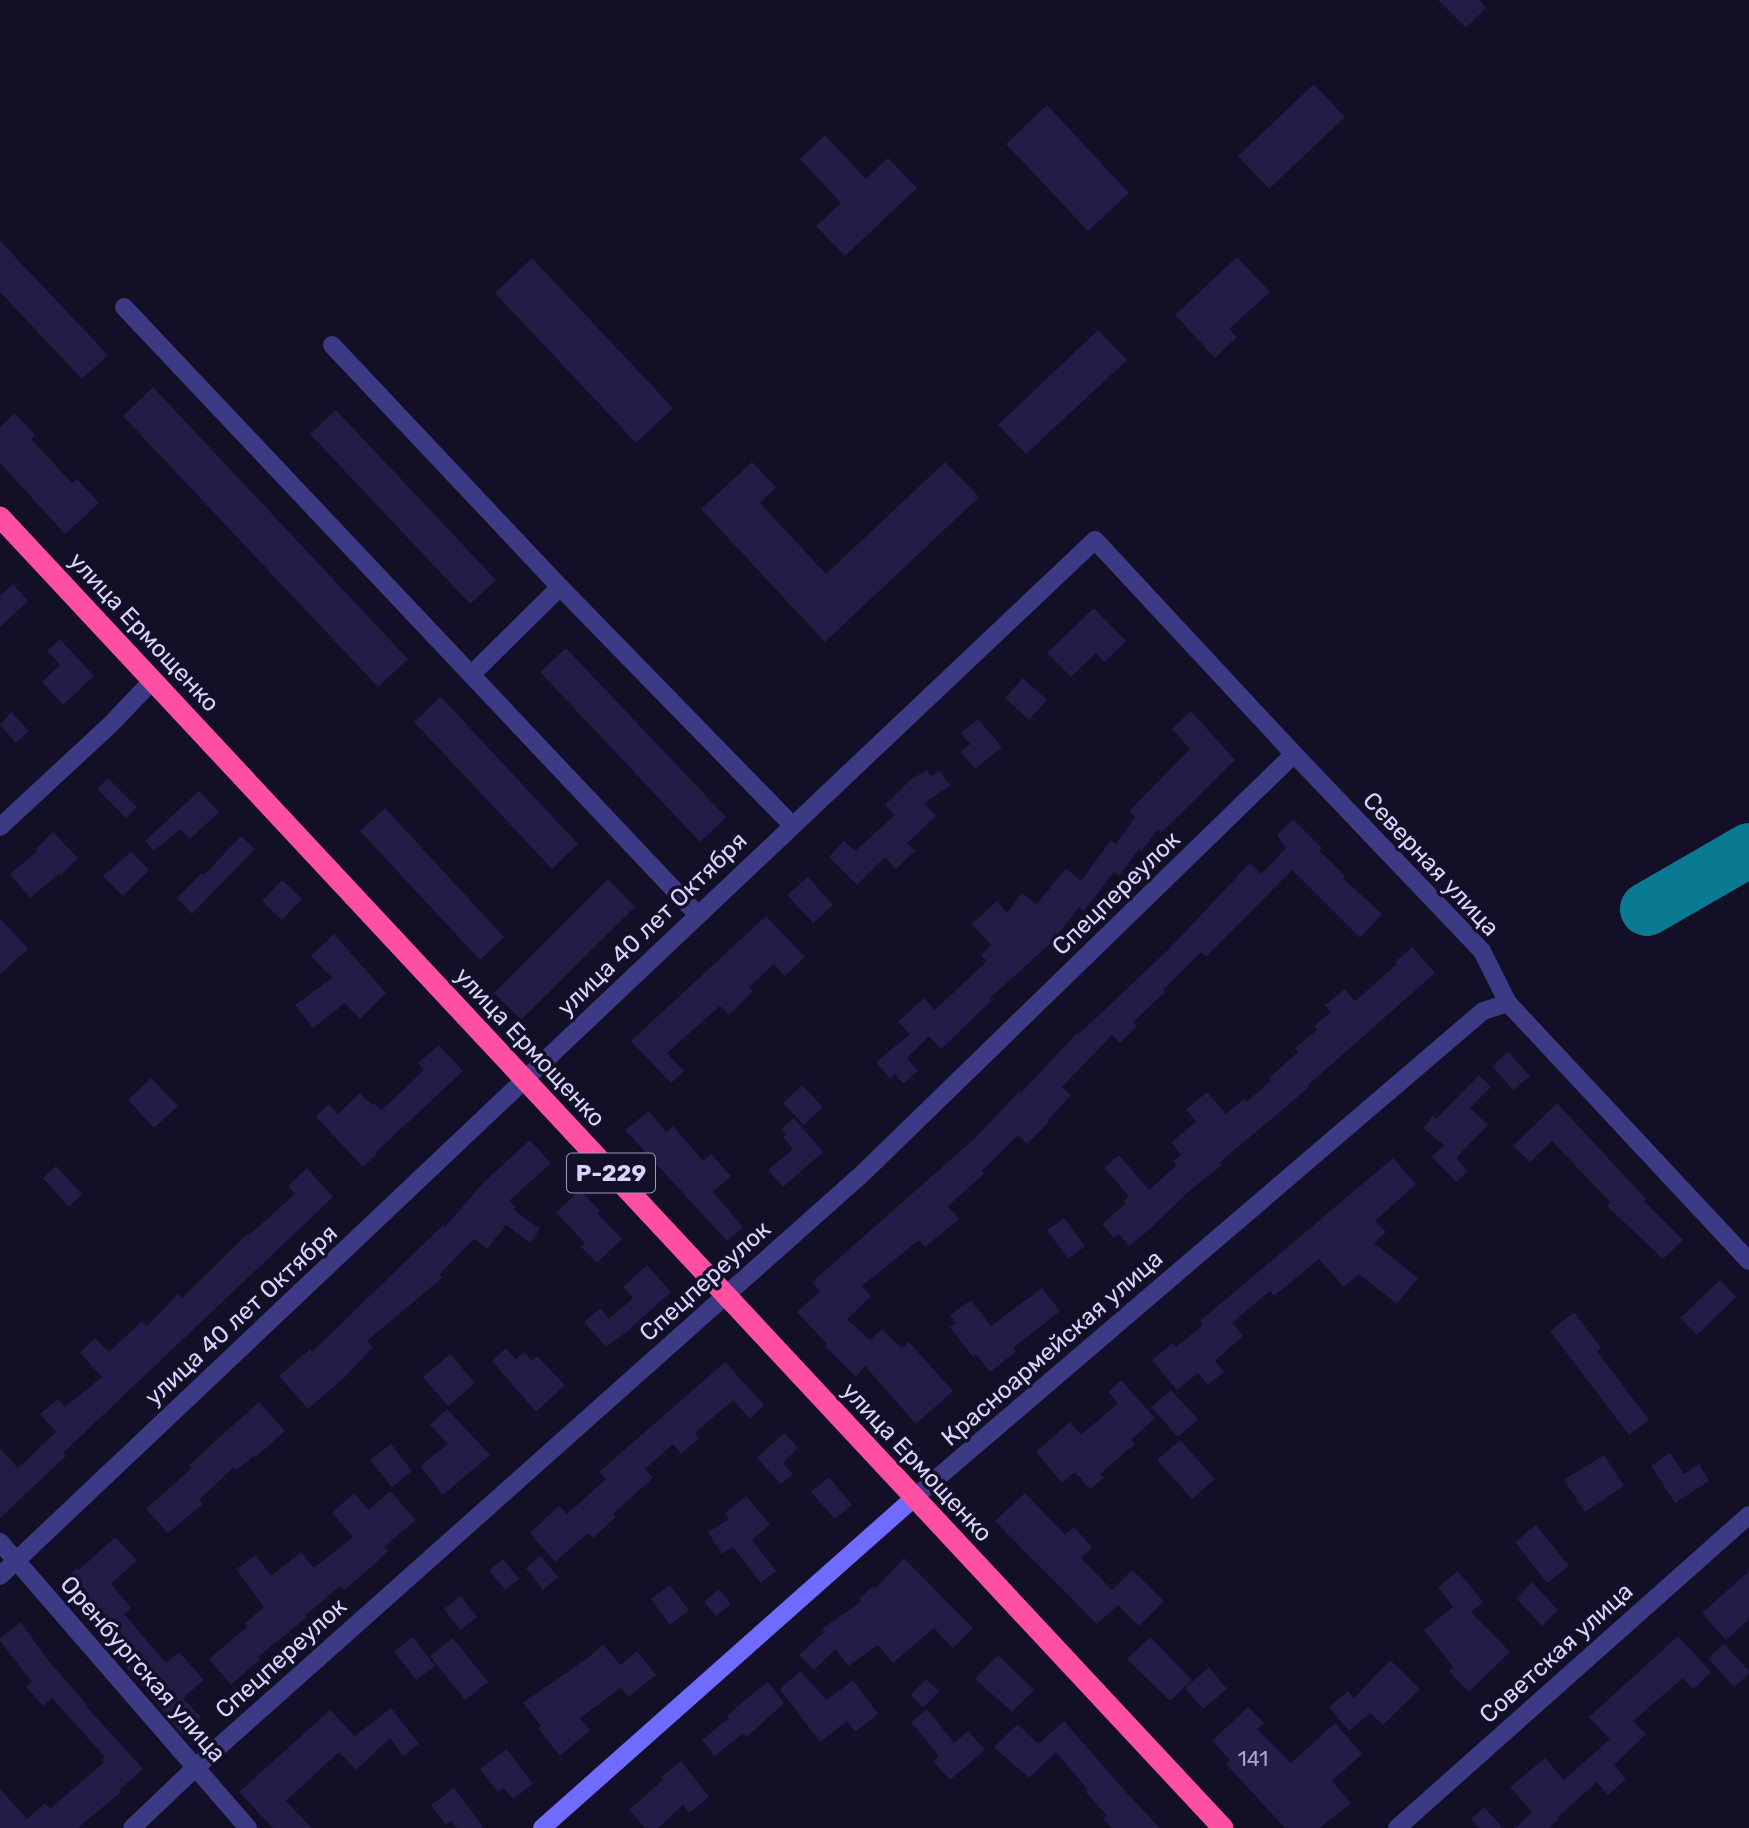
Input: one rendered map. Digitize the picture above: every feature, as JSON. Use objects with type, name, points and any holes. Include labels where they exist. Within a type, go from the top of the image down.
[{"type":"highway","name":"улица Ермощенко","points":[[0,517],[1223,1828]]},
{"type":"street","points":[[124,307],[697,914]]},
{"type":"street","points":[[332,345],[560,587],[792,825]]},
{"type":"street","name":"Северная улица","points":[[1095,540],[1482,951],[1508,1003],[1749,1261]]},
{"type":"street","name":"улица 40 лет Октября","points":[[0,1576],[1095,540]]},
{"type":"street","points":[[471,675],[560,587]]},
{"type":"street","points":[[0,827],[111,724],[153,680]]},
{"type":"street","name":"Спецпереулок","points":[[132,1828],[195,1768],[862,1174],[1294,754]]},
{"type":"street","name":"Красноармейская улица","points":[[541,1828],[915,1497],[1483,1011],[1508,1003]]},
{"type":"street","name":"Советская улица","points":[[1396,1828],[1749,1515]]},
{"type":"street","name":"Оренбургская улица","points":[[0,1542],[248,1828]]},
{"type":"building","points":[[1438,0],[1479,0],[1486,8],[1466,28]]},
{"type":"building","points":[[1314,84],[1345,117],[1269,189],[1238,156]]},
{"type":"building","points":[[1047,105],[1129,193],[1088,231],[1006,144]]},
{"type":"building","points":[[825,135],[866,179],[888,158],[917,188],[845,256],[816,226],[841,203],[800,159]]},
{"type":"building","points":[[0,241],[108,355],[82,379],[0,292]]},
{"type":"building","points":[[1237,257],[1270,292],[1229,329],[1237,337],[1215,358],[1175,315]]},
{"type":"building","points":[[532,258],[673,408],[636,443],[495,293]]},
{"type":"building","points":[[1098,330],[1127,360],[1026,454],[998,425]]},
{"type":"building","points":[[153,387],[408,659],[378,687],[123,416]]},
{"type":"building","points":[[336,410],[496,580],[470,604],[310,434]]},
{"type":"building","points":[[15,413],[35,435],[31,439],[72,483],[77,479],[99,503],[65,534],[0,463],[0,427]]},
{"type":"building","points":[[752,462],[776,487],[760,503],[826,574],[945,462],[979,497],[825,642],[701,509]]},
{"type":"building","points":[[13,584],[28,601],[0,627],[0,596]]},
{"type":"building","points":[[1094,608],[1126,641],[1104,662],[1096,653],[1071,677],[1047,653]]},
{"type":"building","points":[[60,639],[94,676],[63,705],[42,682],[60,665],[47,651]]},
{"type":"building","points":[[566,648],[726,817],[700,842],[540,672]]},
{"type":"building","points":[[1023,678],[1047,700],[1029,720],[1005,698]]},
{"type":"building","points":[[441,697],[578,844],[552,869],[414,722]]},
{"type":"building","points":[[1191,711],[1235,760],[1161,833],[1158,829],[1119,876],[1114,872],[1084,911],[1079,907],[1052,942],[990,998],[992,1000],[941,1049],[929,1036],[907,1058],[918,1071],[903,1084],[895,1074],[890,1079],[876,1062],[910,1034],[898,1022],[924,998],[935,1010],[987,961],[981,955],[991,945],[972,924],[997,901],[1007,913],[1022,893],[1037,904],[1066,868],[1081,881],[1111,840],[1116,844],[1135,817],[1129,811],[1190,749],[1172,729]]},
{"type":"building","points":[[11,712],[29,731],[16,743],[0,725]]},
{"type":"building","points":[[978,719],[1002,747],[975,769],[961,752],[970,744],[961,733]]},
{"type":"building","points":[[927,770],[931,776],[940,771],[950,786],[924,803],[936,816],[907,843],[915,851],[896,869],[885,857],[857,885],[829,857],[844,841],[855,851],[895,815],[885,805],[910,780]]},
{"type":"building","points":[[108,778],[137,807],[126,818],[97,789]]},
{"type":"building","points":[[199,791],[219,812],[190,839],[180,829],[154,851],[145,841]]},
{"type":"building","points":[[385,808],[504,937],[480,960],[360,831]]},
{"type":"building","points":[[1293,819],[1322,848],[1319,850],[1345,876],[1343,878],[1382,914],[1360,938],[1292,870],[1206,957],[1201,952],[1163,990],[1165,992],[1133,1022],[1137,1026],[1120,1043],[1112,1035],[1062,1087],[1071,1095],[1027,1144],[1018,1135],[982,1171],[984,1174],[948,1206],[959,1219],[925,1247],[919,1240],[862,1286],[871,1296],[847,1319],[870,1340],[882,1329],[902,1348],[909,1342],[953,1391],[916,1424],[865,1366],[856,1377],[825,1346],[827,1344],[797,1312],[820,1291],[812,1282],[974,1139],[1077,1033],[1170,948],[1250,863],[1261,874],[1286,848],[1277,835]]},
{"type":"building","points":[[53,832],[78,858],[61,875],[60,873],[30,898],[10,874],[38,851],[36,849]]},
{"type":"building","points":[[241,836],[255,849],[192,914],[177,898],[202,873],[204,875]]},
{"type":"building","points":[[131,852],[149,870],[123,896],[103,876]]},
{"type":"building","points":[[808,877],[833,905],[813,923],[787,895]]},
{"type":"building","points":[[608,879],[635,907],[521,1020],[494,993]]},
{"type":"building","points":[[282,880],[302,899],[282,920],[262,901]]},
{"type":"building","points":[[766,916],[805,957],[785,976],[774,964],[749,987],[753,991],[729,1015],[720,1006],[667,1053],[684,1071],[671,1083],[631,1041]]},
{"type":"building","points":[[0,918],[28,949],[0,974]]},
{"type":"building","points":[[334,934],[386,993],[360,1019],[345,1003],[313,1028],[295,1005],[332,978],[311,956]]},
{"type":"building","points":[[1412,947],[1435,973],[1307,1086],[1309,1087],[1220,1162],[1222,1165],[1189,1191],[1149,1230],[1129,1246],[1119,1234],[1114,1238],[1102,1224],[1126,1203],[1124,1201],[1129,1196],[1104,1168],[1119,1155],[1149,1190],[1177,1165],[1173,1161],[1181,1155],[1171,1142],[1196,1122],[1186,1109],[1207,1092],[1226,1114],[1244,1099],[1246,1102],[1271,1081],[1269,1078],[1298,1052],[1295,1048],[1317,1030],[1314,1026],[1331,1012],[1325,1005],[1345,989],[1355,1001]]},
{"type":"building","points":[[439,1045],[463,1071],[363,1167],[316,1117],[329,1104],[338,1114],[360,1093],[381,1110],[424,1070],[418,1063]]},
{"type":"building","points":[[1508,1052],[1530,1076],[1513,1090],[1492,1066]]},
{"type":"building","points":[[1479,1075],[1491,1087],[1470,1108],[1488,1125],[1456,1158],[1468,1171],[1456,1182],[1432,1157],[1444,1145],[1423,1128],[1433,1116],[1436,1119]]},
{"type":"building","points":[[151,1078],[178,1106],[154,1128],[128,1100]]},
{"type":"building","points":[[802,1085],[823,1107],[804,1125],[783,1103]]},
{"type":"building","points":[[1557,1103],[1646,1199],[1644,1201],[1683,1240],[1663,1259],[1607,1206],[1610,1202],[1552,1141],[1530,1162],[1513,1146]]},
{"type":"building","points":[[649,1111],[666,1132],[673,1126],[703,1161],[711,1154],[731,1176],[713,1192],[743,1227],[727,1241],[625,1130]]},
{"type":"building","points":[[794,1118],[823,1152],[783,1187],[768,1170],[793,1149],[783,1137],[786,1135],[781,1129]]},
{"type":"building","points":[[530,1140],[551,1163],[509,1201],[516,1207],[514,1210],[540,1229],[530,1243],[506,1225],[487,1249],[474,1239],[439,1275],[442,1278],[367,1341],[373,1347],[345,1377],[308,1409],[279,1376],[310,1349],[312,1352],[443,1225],[445,1227],[484,1182]]},
{"type":"building","points":[[1393,1158],[1416,1184],[1375,1221],[1386,1232],[1374,1243],[1418,1278],[1397,1304],[1359,1274],[1344,1287],[1319,1259],[1274,1296],[1270,1291],[1232,1323],[1243,1336],[1215,1361],[1224,1372],[1208,1385],[1198,1373],[1177,1390],[1152,1360],[1173,1343],[1176,1347],[1203,1325],[1200,1321]]},
{"type":"building","points":[[56,1166],[82,1194],[69,1207],[43,1178]]},
{"type":"building","points":[[307,1168],[333,1197],[63,1453],[66,1456],[0,1518],[0,1449],[18,1468],[56,1432],[40,1414],[58,1399],[65,1407],[102,1377],[80,1353],[95,1338],[109,1352],[142,1321],[147,1326],[178,1294],[182,1298],[247,1234],[248,1236],[295,1194],[288,1186]]},
{"type":"building","points":[[580,1190],[622,1239],[597,1263],[581,1247],[585,1243],[556,1213]]},
{"type":"building","points":[[1064,1218],[1085,1246],[1068,1259],[1047,1230]]},
{"type":"building","points":[[647,1265],[671,1292],[606,1347],[584,1322],[601,1308],[609,1319],[633,1298],[623,1287]]},
{"type":"building","points":[[1720,1280],[1736,1297],[1697,1335],[1680,1318]]},
{"type":"building","points":[[1042,1288],[1060,1311],[1013,1348],[1016,1352],[990,1372],[976,1354],[973,1357],[950,1327],[956,1323],[950,1315],[971,1300],[991,1326]]},
{"type":"building","points":[[1574,1312],[1601,1348],[1597,1351],[1649,1420],[1629,1435],[1550,1331]]},
{"type":"building","points":[[506,1348],[516,1359],[524,1352],[532,1361],[537,1356],[565,1385],[536,1412],[492,1361]]},
{"type":"building","points":[[450,1354],[475,1383],[448,1406],[423,1377]]},
{"type":"building","points":[[725,1362],[764,1405],[750,1419],[733,1400],[695,1433],[699,1438],[681,1454],[673,1444],[645,1469],[653,1478],[613,1514],[616,1517],[593,1538],[588,1533],[555,1562],[530,1533],[559,1506],[567,1514],[606,1479],[599,1472]]},
{"type":"building","points":[[1121,1380],[1155,1418],[1131,1440],[1135,1444],[1100,1474],[1104,1478],[1090,1489],[1075,1472],[1062,1483],[1036,1452],[1070,1422],[1081,1435],[1118,1403],[1108,1392]]},
{"type":"building","points":[[1171,1390],[1198,1419],[1178,1437],[1151,1407]]},
{"type":"building","points":[[259,1402],[285,1431],[256,1457],[255,1455],[236,1470],[234,1467],[199,1500],[203,1504],[168,1533],[146,1509]]},
{"type":"building","points":[[447,1409],[490,1455],[443,1495],[420,1466],[448,1444],[430,1425]]},
{"type":"building","points":[[784,1433],[798,1448],[783,1463],[793,1474],[781,1484],[757,1458]]},
{"type":"building","points":[[1180,1440],[1215,1479],[1192,1499],[1157,1460]]},
{"type":"building","points":[[391,1444],[412,1471],[392,1487],[370,1460]]},
{"type":"building","points":[[1670,1453],[1684,1474],[1699,1464],[1709,1481],[1675,1503],[1651,1466]]},
{"type":"building","points":[[1604,1455],[1624,1486],[1585,1512],[1564,1480]]},
{"type":"building","points":[[829,1477],[852,1505],[835,1519],[811,1492]]},
{"type":"building","points":[[390,1491],[416,1520],[384,1547],[388,1551],[370,1568],[344,1590],[340,1586],[258,1657],[260,1659],[231,1685],[209,1659],[247,1627],[245,1623],[264,1607],[236,1569],[256,1555],[271,1576],[301,1552],[314,1568],[353,1537],[332,1513],[354,1493],[369,1510]]},
{"type":"building","points":[[1025,1493],[1065,1535],[1074,1527],[1092,1547],[1081,1558],[1112,1590],[1132,1570],[1164,1601],[1139,1626],[1118,1605],[1097,1624],[995,1521]]},
{"type":"building","points":[[746,1496],[770,1525],[752,1540],[776,1571],[761,1583],[733,1547],[722,1554],[708,1532],[729,1519],[725,1513]]},
{"type":"building","points":[[1536,1525],[1569,1566],[1547,1583],[1515,1542]]},
{"type":"building","points":[[115,1537],[137,1560],[111,1584],[131,1608],[124,1614],[166,1663],[179,1652],[204,1680],[183,1698],[201,1717],[182,1734],[104,1640],[108,1636],[60,1583],[77,1568],[79,1570]]},
{"type":"building","points":[[541,1556],[558,1577],[543,1590],[526,1568]]},
{"type":"building","points":[[904,1558],[973,1628],[953,1648],[934,1628],[893,1663],[878,1645],[848,1666],[836,1649],[814,1670],[799,1655],[824,1632],[822,1629],[861,1602],[859,1599],[873,1586],[875,1589]]},
{"type":"building","points":[[503,1559],[519,1579],[505,1590],[489,1570]]},
{"type":"building","points":[[1458,1571],[1483,1602],[1471,1612],[1510,1652],[1469,1692],[1449,1671],[1453,1667],[1424,1630],[1453,1607],[1438,1587]]},
{"type":"building","points":[[1749,1571],[1749,1619],[1726,1640],[1702,1613]]},
{"type":"building","points":[[1532,1582],[1558,1610],[1542,1626],[1516,1598]]},
{"type":"building","points":[[670,1585],[689,1610],[670,1625],[651,1599]]},
{"type":"building","points":[[719,1589],[731,1604],[716,1616],[704,1602]]},
{"type":"building","points":[[461,1596],[477,1617],[460,1630],[444,1609]]},
{"type":"building","points":[[21,1622],[47,1659],[143,1769],[119,1790],[121,1792],[78,1828],[0,1828],[0,1789],[27,1819],[45,1803],[50,1809],[104,1762],[102,1760],[105,1757],[52,1698],[43,1706],[26,1687],[32,1682],[0,1641],[0,1638]]},
{"type":"building","points":[[1678,1636],[1711,1672],[1693,1689],[1683,1678],[1633,1721],[1646,1734],[1614,1765],[1626,1779],[1608,1795],[1597,1782],[1549,1828],[1515,1828],[1532,1812],[1510,1787],[1545,1758],[1564,1780],[1610,1739],[1589,1717]]},
{"type":"building","points":[[413,1637],[435,1666],[416,1680],[394,1651]]},
{"type":"building","points":[[1150,1637],[1192,1680],[1170,1701],[1127,1659]]},
{"type":"building","points":[[453,1638],[488,1682],[465,1700],[430,1656]]},
{"type":"building","points":[[603,1644],[620,1665],[637,1651],[656,1675],[628,1697],[621,1688],[580,1718],[590,1730],[560,1756],[523,1703]]},
{"type":"building","points":[[1724,1644],[1749,1671],[1734,1687],[1708,1658]]},
{"type":"building","points":[[998,1655],[1034,1690],[1012,1712],[975,1679]]},
{"type":"building","points":[[1390,1660],[1420,1689],[1383,1725],[1370,1713],[1349,1731],[1329,1707],[1348,1691],[1354,1698]]},
{"type":"building","points":[[1209,1667],[1227,1689],[1203,1709],[1185,1688]]},
{"type":"building","points":[[800,1671],[827,1700],[853,1680],[878,1714],[855,1732],[847,1721],[820,1742],[780,1689]]},
{"type":"building","points":[[926,1679],[939,1691],[923,1708],[911,1695]]},
{"type":"building","points":[[768,1682],[784,1703],[747,1737],[743,1733],[715,1756],[702,1740]]},
{"type":"building","points":[[1248,1707],[1264,1723],[1257,1729],[1291,1763],[1335,1723],[1362,1754],[1332,1781],[1351,1803],[1320,1828],[1285,1828],[1226,1764],[1230,1760],[1212,1741]]},
{"type":"building","points":[[391,1708],[419,1744],[403,1756],[390,1738],[356,1770],[339,1752],[286,1801],[312,1828],[273,1828],[239,1792],[330,1710],[355,1736]]},
{"type":"building","points":[[927,1709],[954,1743],[968,1731],[985,1750],[950,1780],[933,1761],[939,1756],[911,1722]]},
{"type":"building","points":[[1064,1721],[1160,1828],[1112,1828],[1103,1819],[1107,1816],[1086,1792],[1088,1790],[1056,1752],[1029,1778],[994,1747],[1018,1724],[1038,1744]]},
{"type":"building","points":[[507,1749],[533,1784],[513,1799],[504,1788],[498,1792],[480,1769]]},
{"type":"building","points":[[681,1761],[709,1797],[689,1813],[683,1805],[658,1828],[645,1828],[629,1810]]},
{"type":"building","points":[[454,1788],[484,1828],[457,1828],[451,1821],[446,1825],[431,1805]]},
{"type":"building","points":[[1484,1807],[1503,1828],[1479,1828],[1471,1819]]},
{"type":"taxiway","points":[[1647,909],[1749,850]]}]
